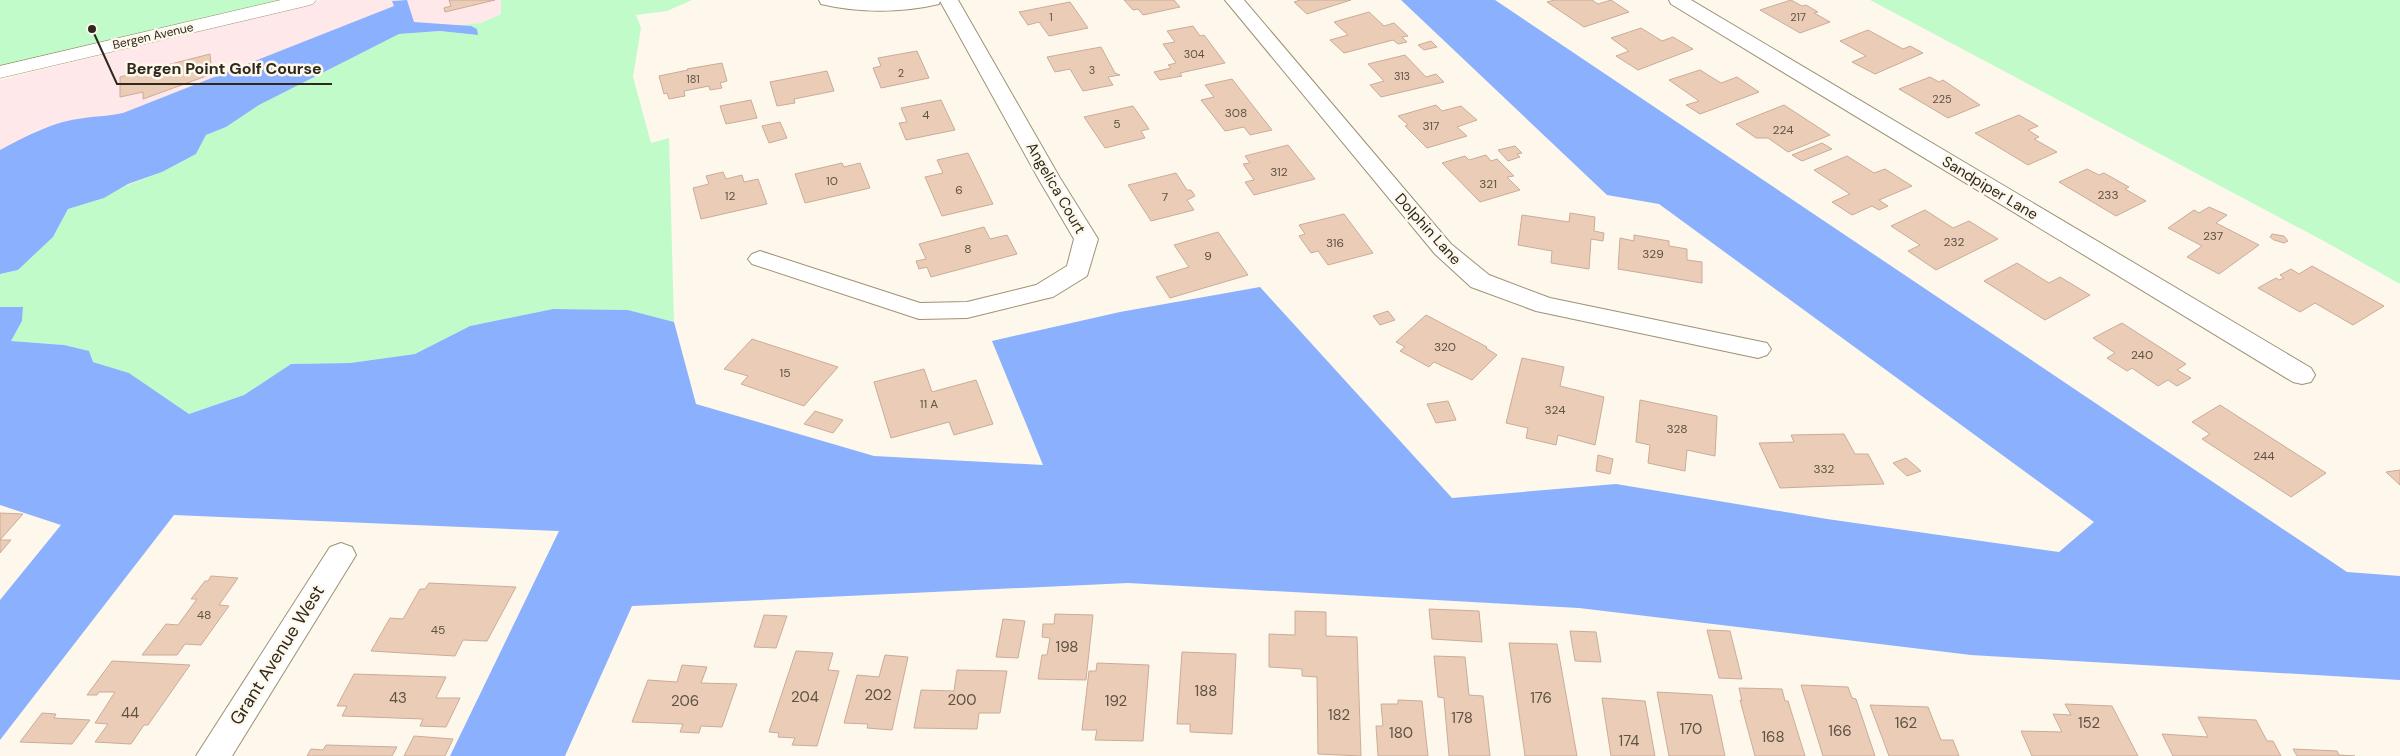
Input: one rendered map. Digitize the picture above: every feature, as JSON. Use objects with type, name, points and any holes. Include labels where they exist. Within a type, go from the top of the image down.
[{"type":"main road","name":"Bergen Avenue","points":[[0,72],[306,0]]},
{"type":"street","points":[[828,0],[856,5],[897,5],[932,0]]},
{"type":"street","name":"Angelica Court","points":[[760,259],[919,311],[967,310],[1044,291],[1078,270],[1086,239],[1049,178],[949,0]]},
{"type":"street","name":"Dolphin Lane","points":[[1234,0],[1442,249],[1480,282],[1545,305],[1758,349]]},
{"type":"street","name":"Sandpiper Lane","points":[[1678,0],[2302,375]]},
{"type":"street","name":"Grant Avenue West","points":[[214,756],[341,555]]},
{"type":"shaded area","points":[[321,0],[398,0],[392,1],[395,6],[123,113],[101,118],[83,118],[37,130],[0,150],[0,80]]},
{"type":"shaded area","points":[[407,0],[501,0],[501,14],[481,23],[460,25],[414,22]]},
{"type":"green space","points":[[0,0],[306,0],[0,72]]},
{"type":"green space","points":[[501,0],[692,0],[667,11],[636,15],[641,28],[633,77],[651,143],[669,138],[674,322],[628,310],[553,309],[470,326],[415,354],[350,363],[291,364],[244,395],[189,414],[129,373],[93,362],[64,345],[11,341],[22,321],[23,307],[0,307],[0,274],[18,270],[53,237],[68,209],[104,198],[125,186],[162,172],[196,154],[206,135],[226,127],[259,105],[399,34],[440,31],[478,35],[476,29],[460,25],[481,23],[501,14]]},
{"type":"green space","points":[[1870,0],[2400,0],[2400,284],[2322,240]]},
{"type":"water","points":[[407,0],[414,22],[471,26],[477,29],[478,35],[440,31],[399,34],[259,105],[226,127],[206,135],[196,154],[162,172],[128,184],[104,198],[68,209],[53,237],[18,270],[0,274],[0,150],[62,122],[123,113],[394,6],[392,1]]},
{"type":"water","points":[[1401,0],[1495,0],[2347,572],[2400,576],[2400,680],[1971,655],[1579,608],[1128,583],[632,606],[565,756],[450,756],[559,531],[174,515],[0,740],[0,600],[61,525],[0,505],[0,307],[23,307],[22,321],[11,341],[64,345],[89,351],[93,362],[129,373],[189,414],[244,395],[291,364],[350,363],[415,354],[470,326],[553,309],[628,310],[674,322],[696,404],[874,456],[1043,465],[992,341],[1120,312],[1260,287],[1452,498],[1616,484],[1827,519],[2059,552],[2094,522],[1659,204],[1607,195]]},
{"type":"building","points":[[449,0],[495,0],[445,12],[444,8],[451,6]]},
{"type":"building","points":[[1124,0],[1174,0],[1180,7],[1143,15],[1138,9],[1133,10]]},
{"type":"building","points":[[1300,0],[1351,0],[1307,14],[1294,2]]},
{"type":"building","points":[[1555,0],[1592,0],[1598,4],[1611,0],[1629,12],[1584,27],[1547,2]]},
{"type":"building","points":[[1791,0],[1802,6],[1806,5],[1818,12],[1814,13],[1830,22],[1800,33],[1760,10]]},
{"type":"building","points":[[1070,2],[1088,28],[1049,36],[1039,22],[1028,25],[1019,12]]},
{"type":"building","points":[[1369,12],[1384,26],[1394,23],[1408,36],[1402,37],[1407,42],[1398,44],[1393,40],[1344,53],[1330,40],[1348,35],[1334,22]]},
{"type":"building","points":[[1193,26],[1200,36],[1204,35],[1225,63],[1180,73],[1182,76],[1160,80],[1154,72],[1171,68],[1168,65],[1176,63],[1163,44],[1175,42],[1167,31]]},
{"type":"building","points":[[1641,28],[1662,41],[1673,37],[1693,49],[1638,70],[1616,56],[1629,51],[1611,38]]},
{"type":"building","points":[[1868,30],[1903,49],[1910,46],[1923,53],[1875,74],[1852,62],[1866,56],[1840,41]]},
{"type":"building","points":[[1431,41],[1437,47],[1424,50],[1418,45]]},
{"type":"building","points":[[1101,47],[1115,73],[1120,75],[1108,77],[1113,85],[1083,91],[1070,69],[1055,72],[1047,57]]},
{"type":"building","points":[[917,51],[929,78],[881,88],[873,68],[881,66],[878,58]]},
{"type":"building","points":[[210,54],[212,74],[143,99],[143,92],[120,97],[120,77]]},
{"type":"building","points":[[1405,55],[1426,77],[1436,74],[1444,82],[1381,97],[1370,85],[1384,81],[1368,64]]},
{"type":"building","points":[[722,63],[727,81],[720,83],[722,88],[710,90],[709,86],[684,91],[685,96],[669,99],[667,93],[664,94],[659,76]]},
{"type":"building","points":[[1700,70],[1721,83],[1737,77],[1759,92],[1700,114],[1686,105],[1699,101],[1669,80]]},
{"type":"building","points":[[827,71],[834,91],[794,99],[795,103],[777,106],[770,82]]},
{"type":"building","points":[[1930,77],[1939,82],[1943,80],[1980,105],[1948,118],[1899,89]]},
{"type":"building","points":[[1232,79],[1272,130],[1250,135],[1244,127],[1225,131],[1201,100],[1214,97],[1205,85]]},
{"type":"building","points":[[751,100],[757,118],[726,124],[720,106]]},
{"type":"building","points":[[941,100],[955,130],[906,140],[899,123],[907,122],[901,108]]},
{"type":"building","points":[[1436,105],[1442,111],[1461,106],[1477,120],[1457,127],[1467,136],[1427,148],[1405,126],[1408,125],[1398,116]]},
{"type":"building","points":[[1784,105],[1830,135],[1788,152],[1768,138],[1756,138],[1736,124]]},
{"type":"building","points":[[1133,106],[1149,129],[1141,131],[1145,138],[1105,148],[1084,117]]},
{"type":"building","points":[[2019,115],[2038,126],[2028,130],[2039,137],[2034,139],[2057,152],[2028,165],[1975,133]]},
{"type":"building","points":[[780,122],[787,138],[769,143],[762,126]]},
{"type":"building","points":[[1822,143],[1832,149],[1802,161],[1792,155]]},
{"type":"building","points":[[1288,145],[1315,179],[1254,195],[1245,182],[1254,180],[1243,164],[1250,163],[1245,156]]},
{"type":"building","points":[[1515,146],[1522,153],[1517,154],[1520,157],[1508,161],[1498,150]]},
{"type":"building","points":[[968,153],[993,204],[942,216],[925,177],[943,173],[937,160]]},
{"type":"building","points":[[1486,155],[1491,161],[1497,159],[1514,176],[1507,177],[1520,190],[1480,202],[1442,163],[1465,156],[1469,160]]},
{"type":"building","points":[[1847,156],[1874,173],[1885,169],[1912,186],[1879,200],[1888,206],[1879,210],[1872,206],[1852,215],[1832,202],[1850,194],[1814,170]]},
{"type":"building","points":[[842,163],[844,167],[860,163],[870,188],[805,203],[795,174]]},
{"type":"building","points":[[2087,169],[2099,175],[2104,173],[2129,187],[2125,189],[2146,201],[2116,216],[2059,182]]},
{"type":"building","points":[[723,172],[726,179],[742,175],[744,182],[758,179],[767,204],[701,219],[693,188],[709,184],[706,176]]},
{"type":"building","points":[[1176,173],[1187,190],[1191,190],[1195,196],[1187,200],[1194,210],[1151,221],[1128,185]]},
{"type":"building","points":[[2209,207],[2227,215],[2216,223],[2259,245],[2219,274],[2187,257],[2202,246],[2168,228],[2194,210],[2199,213]]},
{"type":"building","points":[[1925,210],[1953,228],[1969,221],[1998,239],[1936,270],[1908,251],[1920,245],[1891,226]]},
{"type":"building","points":[[1570,213],[1595,217],[1594,231],[1604,233],[1603,241],[1591,239],[1589,269],[1551,263],[1552,251],[1518,245],[1522,215],[1569,222]]},
{"type":"building","points":[[1344,214],[1373,253],[1328,265],[1318,251],[1311,253],[1299,236],[1305,234],[1299,225]]},
{"type":"building","points":[[984,227],[990,239],[1007,235],[1017,254],[931,277],[927,267],[919,269],[916,261],[926,259],[919,244]]},
{"type":"building","points":[[1218,232],[1248,275],[1170,298],[1156,277],[1189,267],[1174,245]]},
{"type":"building","points":[[2272,234],[2284,236],[2288,241],[2284,243],[2274,240],[2270,237]]},
{"type":"building","points":[[1634,235],[1669,241],[1669,246],[1687,249],[1687,260],[1702,262],[1702,283],[1618,269],[1620,238],[1634,241]]},
{"type":"building","points":[[2017,263],[2049,283],[2060,277],[2090,295],[2045,320],[1984,281]]},
{"type":"building","points":[[2312,266],[2384,306],[2353,325],[2315,303],[2300,312],[2258,288],[2276,278],[2279,280],[2284,278],[2280,275],[2291,269],[2299,274]]},
{"type":"building","points":[[1388,311],[1395,320],[1380,325],[1373,316]]},
{"type":"building","points":[[1426,315],[1487,347],[1497,355],[1472,380],[1434,362],[1429,367],[1400,351],[1405,347],[1396,342]]},
{"type":"building","points":[[2122,323],[2186,364],[2177,370],[2191,378],[2177,386],[2168,380],[2158,386],[2132,368],[2127,371],[2107,358],[2115,353],[2093,338]]},
{"type":"building","points":[[752,339],[838,367],[804,406],[741,384],[748,376],[724,369]]},
{"type":"building","points":[[1522,358],[1564,367],[1560,386],[1604,397],[1595,445],[1558,435],[1556,445],[1526,438],[1528,428],[1506,423]]},
{"type":"building","points":[[924,369],[932,392],[976,380],[993,424],[954,435],[949,422],[891,438],[874,382]]},
{"type":"building","points":[[1640,400],[1717,416],[1715,456],[1687,450],[1685,471],[1648,463],[1650,445],[1636,442]]},
{"type":"building","points":[[1448,401],[1456,420],[1436,423],[1427,404]]},
{"type":"building","points":[[2220,405],[2326,473],[2291,497],[2202,439],[2210,434],[2192,422]]},
{"type":"building","points":[[815,411],[843,420],[833,433],[804,424]]},
{"type":"building","points":[[1844,434],[1855,454],[1868,454],[1884,484],[1780,488],[1759,443],[1794,442],[1791,435]]},
{"type":"building","points":[[1598,455],[1613,459],[1610,474],[1596,471]]},
{"type":"building","points":[[1906,458],[1921,471],[1907,476],[1893,463]]},
{"type":"building","points":[[2400,470],[2400,485],[2386,472]]},
{"type":"building","points":[[0,513],[23,514],[0,540]]},
{"type":"building","points":[[0,540],[11,540],[0,553]]},
{"type":"building","points":[[211,576],[238,578],[219,605],[229,606],[201,645],[185,644],[177,655],[142,655],[166,624],[178,625],[197,599],[191,599]]},
{"type":"building","points":[[429,583],[516,587],[487,641],[463,640],[455,656],[371,651],[390,618],[403,619],[420,589],[425,589]]},
{"type":"building","points":[[1429,609],[1479,611],[1482,642],[1432,639]]},
{"type":"building","points":[[1295,611],[1326,612],[1326,636],[1357,637],[1361,756],[1318,754],[1317,677],[1302,676],[1302,669],[1269,667],[1269,634],[1295,635]]},
{"type":"building","points":[[1055,614],[1093,615],[1086,680],[1038,679],[1042,655],[1047,655],[1050,638],[1042,637],[1043,624],[1054,624]]},
{"type":"building","points":[[764,615],[787,616],[776,648],[754,647]]},
{"type":"building","points":[[1003,619],[1025,621],[1018,658],[996,657]]},
{"type":"building","points":[[1707,630],[1730,631],[1742,679],[1719,678]]},
{"type":"building","points":[[1570,631],[1596,632],[1601,662],[1575,661]]},
{"type":"building","points":[[1509,643],[1557,644],[1577,756],[1525,756]]},
{"type":"building","points":[[796,651],[833,653],[828,670],[839,671],[817,746],[792,745],[795,738],[778,737],[779,733],[769,732]]},
{"type":"building","points":[[1182,652],[1236,654],[1232,734],[1190,732],[1190,724],[1177,724]]},
{"type":"building","points":[[885,655],[908,657],[892,730],[867,728],[868,724],[844,723],[857,675],[879,677]]},
{"type":"building","points":[[1434,656],[1465,657],[1469,695],[1483,696],[1490,756],[1449,756],[1444,698],[1438,697]]},
{"type":"building","points":[[112,661],[190,665],[148,725],[144,725],[131,744],[95,742],[108,724],[95,723],[115,692],[99,692],[97,695],[87,695]]},
{"type":"building","points":[[1097,663],[1149,665],[1143,741],[1095,740],[1097,730],[1082,730],[1089,671],[1096,671]]},
{"type":"building","points":[[682,665],[707,667],[701,683],[737,684],[722,727],[701,726],[699,733],[680,732],[683,724],[632,722],[648,680],[677,682]]},
{"type":"building","points":[[957,670],[1007,671],[1000,713],[979,713],[977,729],[914,728],[921,690],[954,691]]},
{"type":"building","points":[[354,674],[446,677],[436,698],[460,698],[446,727],[420,726],[423,719],[342,716],[347,706],[337,706]]},
{"type":"building","points":[[1801,685],[1848,687],[1852,698],[1856,699],[1875,756],[1823,756]]},
{"type":"building","points":[[1739,688],[1782,689],[1785,701],[1788,701],[1805,756],[1755,756],[1740,700],[1742,701]]},
{"type":"building","points":[[1657,692],[1712,695],[1725,756],[1669,756]]},
{"type":"building","points":[[1602,698],[1645,701],[1655,756],[1611,756]]},
{"type":"building","points":[[1398,700],[1422,701],[1428,756],[1378,756],[1376,726],[1383,726],[1381,704],[1398,704]]},
{"type":"building","points":[[2065,704],[2112,706],[2138,756],[2032,756],[2021,731],[2062,732],[2053,714],[2071,715]]},
{"type":"building","points":[[1870,705],[1928,707],[1941,740],[1953,740],[1959,756],[1889,756]]},
{"type":"building","points":[[42,713],[56,714],[54,718],[90,720],[72,744],[20,742]]},
{"type":"building","points":[[2198,717],[2256,720],[2267,741],[2273,741],[2281,756],[2173,756],[2162,734],[2208,737]]},
{"type":"building","points":[[414,736],[453,739],[445,756],[404,756]]},
{"type":"building","points":[[326,745],[397,747],[392,756],[307,756],[311,749],[323,750]]},
{"type":"building","points":[[2293,749],[2337,751],[2339,755],[2355,756],[2297,756]]},
{"type":"place","name":"Bergen Point Golf Course","points":[[92,29]]}]
